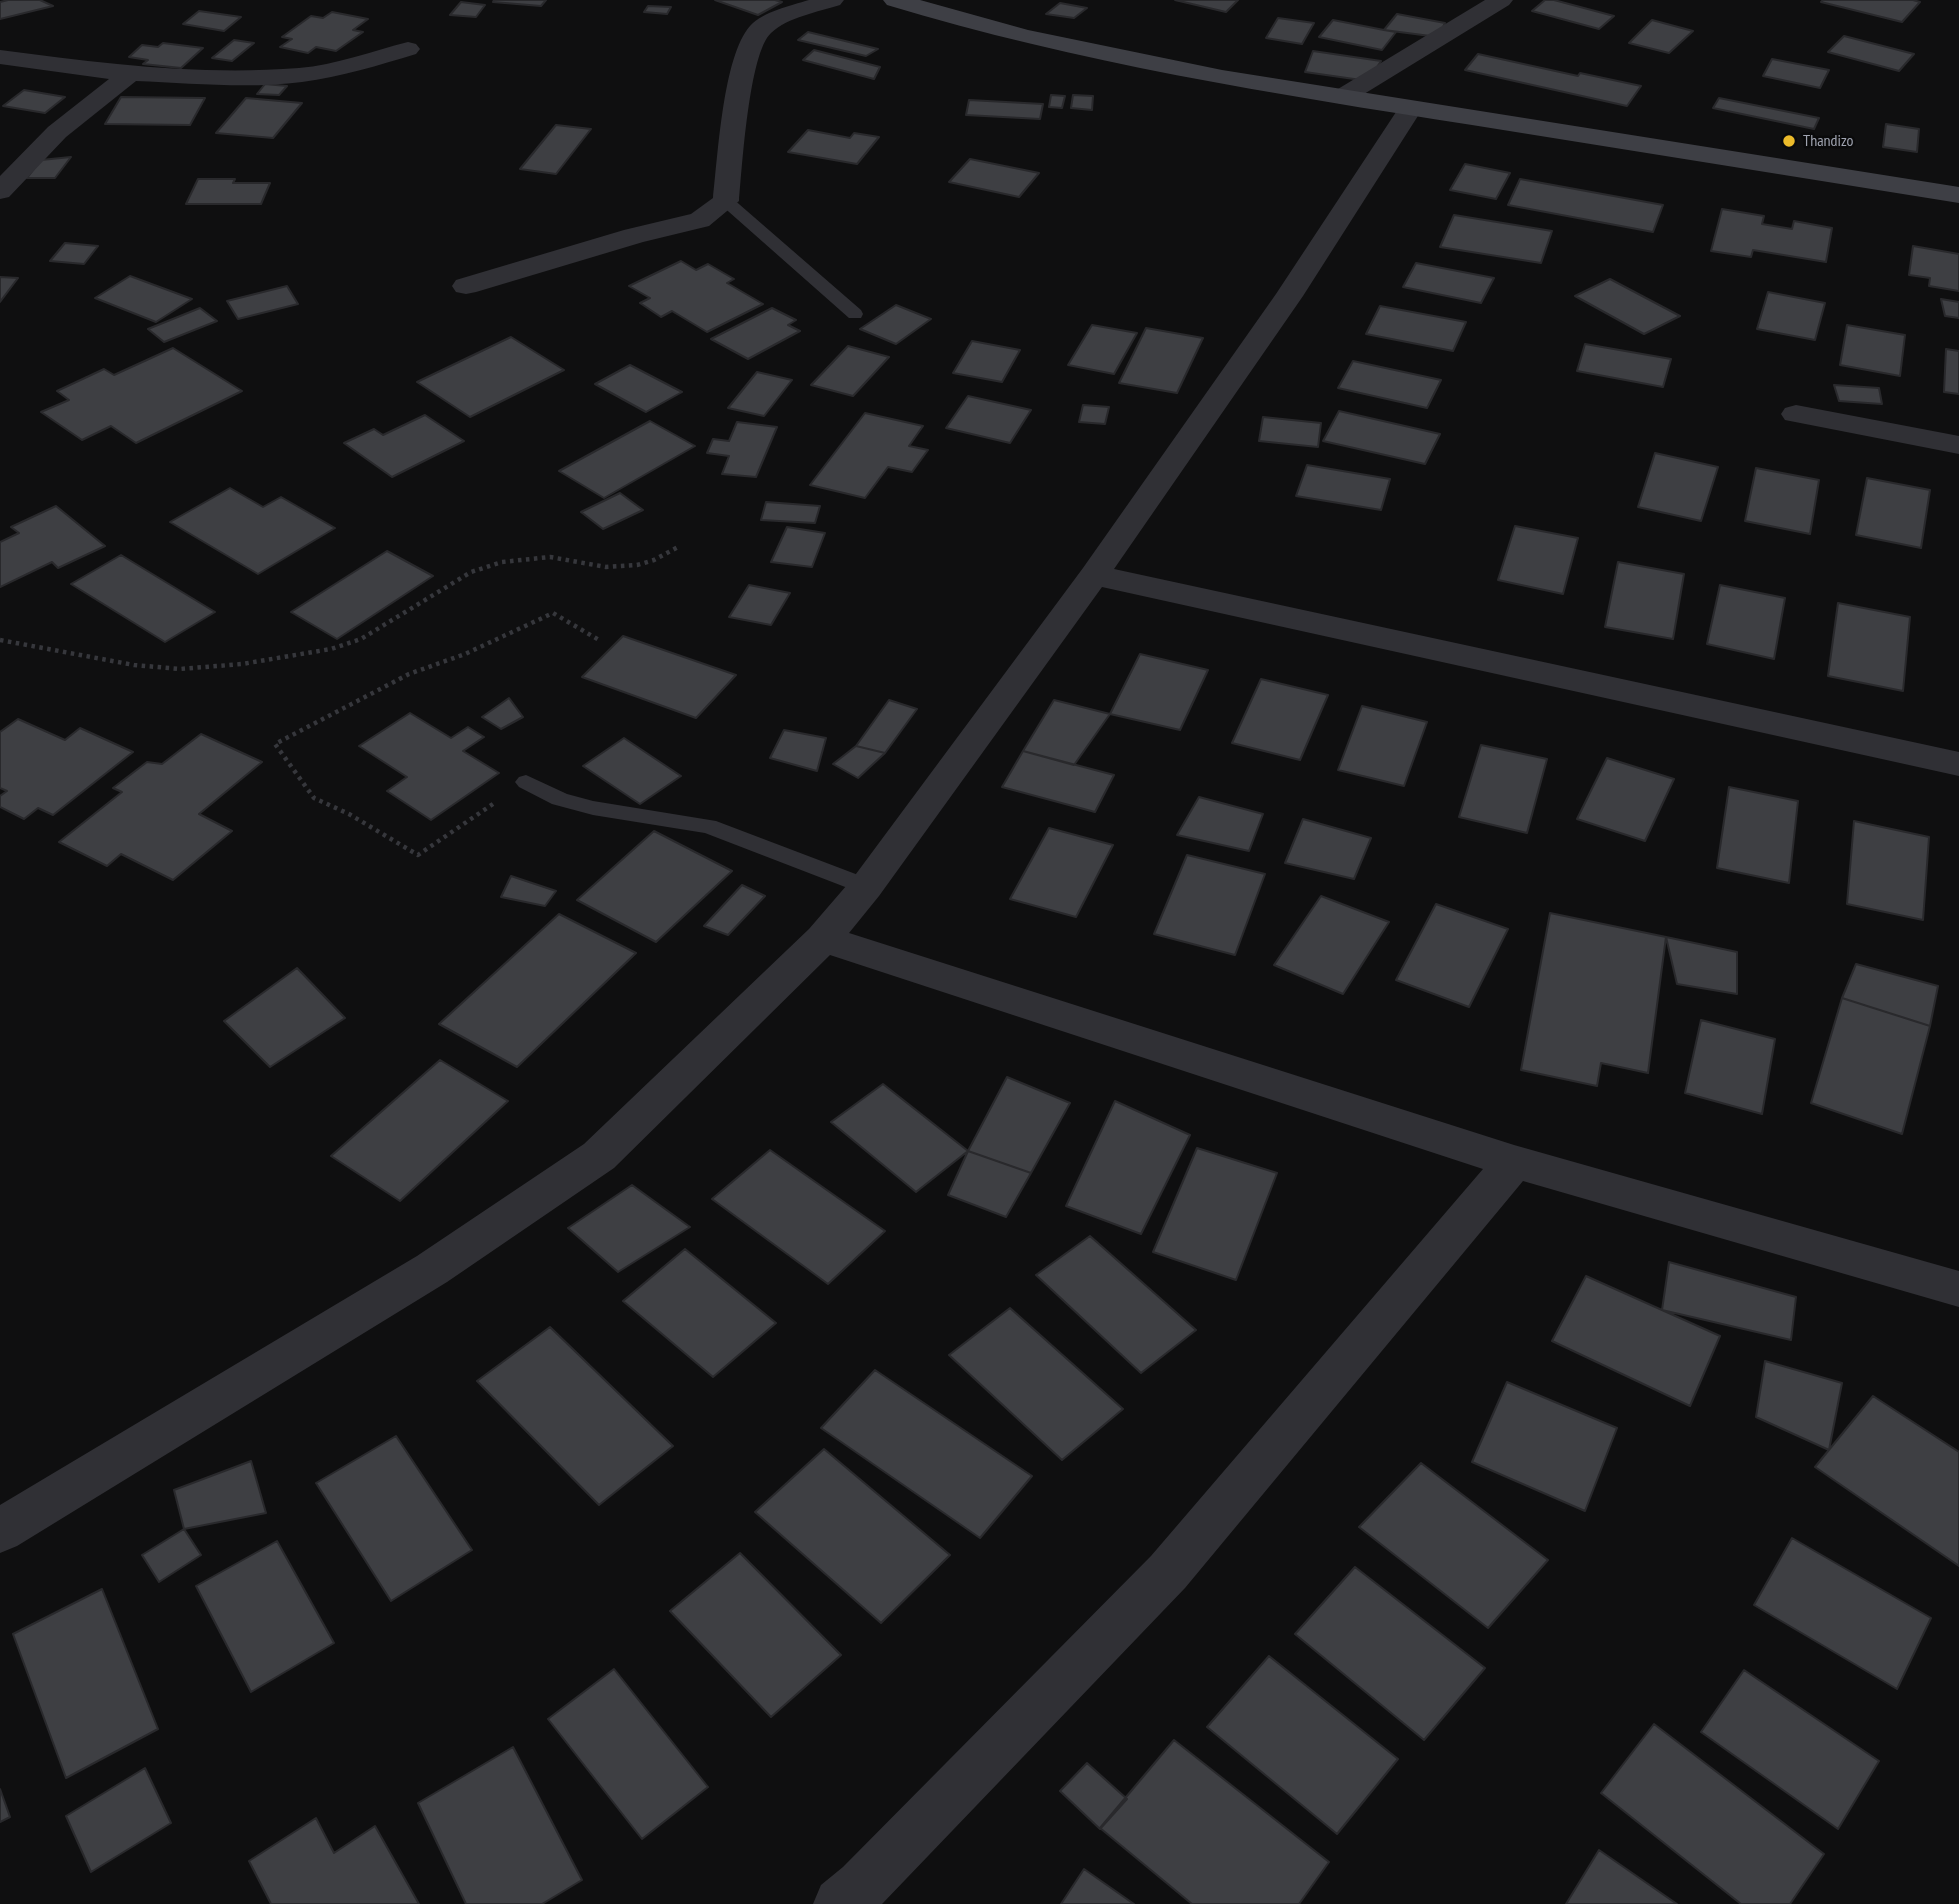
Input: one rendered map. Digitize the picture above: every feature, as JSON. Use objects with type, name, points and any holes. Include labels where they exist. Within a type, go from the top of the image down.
[{"type":"main road","points":[[895,0],[995,29],[1109,57],[1342,97],[1959,195]]},
{"type":"street","points":[[466,286],[634,236],[700,220],[726,201],[733,136],[749,47],[759,30],[779,19],[832,0]]},
{"type":"street","points":[[1342,97],[1501,0]]},
{"type":"street","points":[[0,57],[130,74],[257,77],[301,75],[352,65],[408,49]]},
{"type":"street","points":[[0,191],[57,132],[130,74]]},
{"type":"street","points":[[0,1531],[432,1269],[598,1156],[824,939],[866,887],[1094,575],[1289,296],[1411,108]]},
{"type":"street","points":[[1796,414],[1959,445]]},
{"type":"street","points":[[1094,575],[1959,764]]},
{"type":"street","points":[[824,939],[1514,1162],[1959,1289]]},
{"type":"street","points":[[840,1904],[862,1886],[1168,1572],[1514,1162]]},
{"type":"lane","points":[[726,201],[855,314]]},
{"type":"lane","points":[[526,782],[560,799],[593,808],[708,826],[866,887]]},
{"type":"path","points":[[0,640],[134,665],[180,669],[242,664],[331,649],[361,639],[471,572],[502,562],[550,557],[606,567],[637,565],[654,560],[680,546]]},
{"type":"path","points":[[526,782],[418,855],[349,814],[314,798],[275,744],[410,674],[466,654],[553,613],[599,640]]},
{"type":"building","points":[[40,0],[53,6],[0,19],[0,2]]},
{"type":"building","points":[[546,0],[541,6],[493,2]]},
{"type":"building","points":[[715,0],[775,0],[782,2],[758,15]]},
{"type":"building","points":[[1175,0],[1238,0],[1226,12]]},
{"type":"building","points":[[1545,0],[1614,16],[1599,29],[1532,11]]},
{"type":"building","points":[[461,2],[485,5],[476,17],[450,15]]},
{"type":"building","points":[[1821,2],[1920,2],[1902,22]]},
{"type":"building","points":[[1060,3],[1087,8],[1074,18],[1046,14]]},
{"type":"building","points":[[648,6],[671,7],[667,14],[644,12]]},
{"type":"building","points":[[199,11],[241,17],[224,31],[183,24]]},
{"type":"building","points":[[332,12],[368,19],[353,30],[363,32],[336,51],[316,47],[308,53],[280,47],[292,39],[282,37],[311,16],[323,18]]},
{"type":"building","points":[[1397,14],[1445,23],[1438,37],[1384,30]]},
{"type":"building","points":[[1278,18],[1314,23],[1302,44],[1266,38]]},
{"type":"building","points":[[1333,20],[1396,32],[1382,50],[1319,37]]},
{"type":"building","points":[[1652,20],[1693,31],[1669,53],[1629,43]]},
{"type":"building","points":[[808,32],[878,49],[866,56],[798,40]]},
{"type":"building","points":[[1844,36],[1914,54],[1899,71],[1828,52]]},
{"type":"building","points":[[234,40],[254,43],[232,61],[212,58]]},
{"type":"building","points":[[163,43],[203,48],[181,68],[143,64],[148,60],[129,57],[142,45],[158,47]]},
{"type":"building","points":[[814,50],[880,67],[874,79],[803,60]]},
{"type":"building","points":[[1313,51],[1381,61],[1368,81],[1305,72]]},
{"type":"building","points":[[1478,54],[1578,76],[1580,73],[1641,86],[1627,106],[1465,70]]},
{"type":"building","points":[[1772,59],[1829,70],[1820,88],[1763,76]]},
{"type":"building","points":[[265,84],[287,86],[279,95],[257,94]]},
{"type":"building","points":[[24,90],[65,97],[45,113],[3,106]]},
{"type":"building","points":[[1051,95],[1065,96],[1062,108],[1049,107]]},
{"type":"building","points":[[1073,95],[1093,96],[1092,110],[1071,108]]},
{"type":"building","points":[[121,97],[205,98],[190,125],[105,124]]},
{"type":"building","points":[[246,98],[302,103],[273,138],[216,133]]},
{"type":"building","points":[[1719,98],[1819,118],[1814,129],[1713,108]]},
{"type":"building","points":[[969,100],[1043,104],[1040,119],[966,115]]},
{"type":"building","points":[[1886,124],[1919,129],[1917,152],[1883,147]]},
{"type":"building","points":[[556,125],[591,129],[556,174],[520,169]]},
{"type":"building","points":[[808,130],[850,138],[854,133],[879,137],[857,164],[788,152]]},
{"type":"building","points":[[71,157],[55,178],[27,178],[41,160]]},
{"type":"building","points":[[970,159],[1039,173],[1019,197],[949,182]]},
{"type":"building","points":[[1465,164],[1510,173],[1496,199],[1450,190]]},
{"type":"building","points":[[198,179],[270,183],[261,204],[186,204]]},
{"type":"building","points":[[1520,179],[1663,205],[1653,232],[1508,205]]},
{"type":"building","points":[[1722,209],[1764,216],[1762,224],[1792,229],[1794,221],[1832,228],[1826,262],[1753,250],[1751,257],[1711,251]]},
{"type":"building","points":[[1454,215],[1552,231],[1541,263],[1440,247]]},
{"type":"building","points":[[65,243],[98,246],[84,264],[50,261]]},
{"type":"building","points":[[1913,246],[1959,254],[1959,291],[1929,286],[1930,278],[1909,275]]},
{"type":"building","points":[[681,261],[696,270],[708,264],[734,279],[727,283],[763,304],[707,332],[672,311],[661,317],[640,303],[650,298],[629,286]]},
{"type":"building","points":[[1416,263],[1494,278],[1481,303],[1403,287]]},
{"type":"building","points":[[130,276],[192,299],[156,322],[95,298]]},
{"type":"building","points":[[0,277],[18,278],[0,302]]},
{"type":"building","points":[[1610,279],[1680,316],[1644,334],[1575,296]]},
{"type":"building","points":[[287,286],[298,304],[238,319],[227,301]]},
{"type":"building","points":[[1768,292],[1825,303],[1815,340],[1757,329]]},
{"type":"building","points":[[1941,299],[1959,302],[1959,318],[1945,316]]},
{"type":"building","points":[[896,305],[931,319],[896,344],[860,329]]},
{"type":"building","points":[[1380,306],[1466,322],[1453,351],[1366,334]]},
{"type":"building","points":[[200,308],[217,321],[164,342],[148,329]]},
{"type":"building","points":[[772,308],[796,320],[788,325],[800,331],[748,359],[711,339]]},
{"type":"building","points":[[1092,325],[1137,333],[1114,374],[1068,365]]},
{"type":"building","points":[[1847,325],[1905,335],[1900,376],[1840,365]]},
{"type":"building","points":[[1146,328],[1203,338],[1177,393],[1119,383]]},
{"type":"building","points":[[511,337],[564,370],[470,417],[417,382]]},
{"type":"building","points":[[972,341],[1020,350],[1002,382],[953,373]]},
{"type":"building","points":[[1585,344],[1671,359],[1663,387],[1577,371]]},
{"type":"building","points":[[848,346],[889,357],[853,396],[811,385]]},
{"type":"building","points":[[173,348],[242,391],[136,443],[111,426],[82,440],[41,412],[69,400],[57,391],[104,369],[114,375]]},
{"type":"building","points":[[1946,349],[1959,351],[1959,394],[1944,392]]},
{"type":"building","points":[[1353,361],[1441,380],[1427,408],[1338,388]]},
{"type":"building","points":[[630,365],[682,392],[646,412],[595,384]]},
{"type":"building","points":[[757,372],[792,380],[764,416],[728,408]]},
{"type":"building","points":[[1834,385],[1879,388],[1882,404],[1839,401]]},
{"type":"building","points":[[968,396],[1031,410],[1010,443],[946,428]]},
{"type":"building","points":[[1083,405],[1109,407],[1105,424],[1079,422]]},
{"type":"building","points":[[1339,411],[1440,434],[1425,464],[1323,441]]},
{"type":"building","points":[[865,413],[923,426],[909,446],[928,450],[912,472],[888,467],[865,498],[810,485]]},
{"type":"building","points":[[425,415],[464,441],[392,477],[344,443],[374,429],[383,435]]},
{"type":"building","points":[[1263,417],[1321,423],[1318,447],[1259,441]]},
{"type":"building","points":[[650,421],[695,446],[604,498],[559,471]]},
{"type":"building","points":[[737,422],[777,427],[756,477],[722,474],[729,456],[707,453],[713,439],[729,441]]},
{"type":"building","points":[[1655,453],[1718,467],[1701,521],[1638,507]]},
{"type":"building","points":[[1307,465],[1390,479],[1381,510],[1296,496]]},
{"type":"building","points":[[1756,468],[1819,480],[1810,534],[1745,521]]},
{"type":"building","points":[[1867,478],[1930,490],[1921,548],[1856,535]]},
{"type":"building","points":[[230,488],[263,507],[281,497],[335,528],[258,574],[170,522]]},
{"type":"building","points":[[620,493],[643,510],[603,529],[581,512]]},
{"type":"building","points":[[766,502],[820,506],[815,523],[761,520]]},
{"type":"building","points":[[56,506],[105,546],[58,568],[52,562],[0,587],[0,542],[19,533],[11,527]]},
{"type":"building","points":[[1515,526],[1578,538],[1563,594],[1498,580]]},
{"type":"building","points":[[787,527],[825,533],[812,567],[771,562]]},
{"type":"building","points":[[387,551],[433,576],[337,639],[291,612]]},
{"type":"building","points":[[121,555],[215,612],[165,642],[71,584]]},
{"type":"building","points":[[1618,562],[1684,574],[1673,639],[1605,627]]},
{"type":"building","points":[[749,585],[790,593],[771,625],[729,617]]},
{"type":"building","points":[[1720,585],[1785,598],[1774,659],[1707,644]]},
{"type":"building","points":[[1838,603],[1910,617],[1903,691],[1828,676]]},
{"type":"building","points":[[623,636],[736,675],[696,718],[582,677]]},
{"type":"building","points":[[1140,654],[1208,670],[1180,730],[1110,714]]},
{"type":"building","points":[[1261,679],[1328,695],[1300,760],[1232,743]]},
{"type":"building","points":[[509,698],[523,717],[501,729],[482,717]]},
{"type":"building","points":[[889,700],[917,709],[885,753],[856,746]]},
{"type":"building","points":[[1054,700],[1110,714],[1074,765],[1023,751]]},
{"type":"building","points":[[1362,706],[1427,722],[1404,786],[1338,770]]},
{"type":"building","points":[[410,713],[451,738],[468,727],[484,737],[463,751],[499,773],[431,820],[387,791],[407,777],[359,746]]},
{"type":"building","points":[[18,719],[65,740],[80,728],[133,752],[53,815],[38,808],[24,819],[0,807],[0,796],[7,791],[0,788],[0,732]]},
{"type":"building","points":[[784,730],[826,738],[817,771],[770,758]]},
{"type":"building","points":[[201,734],[262,762],[199,814],[232,831],[173,880],[121,854],[107,866],[59,842],[122,792],[113,788],[147,762],[162,764]]},
{"type":"building","points":[[624,738],[681,776],[640,804],[583,766]]},
{"type":"building","points":[[1481,745],[1547,759],[1527,833],[1459,817]]},
{"type":"building","points":[[856,746],[885,753],[858,778],[833,764]]},
{"type":"building","points":[[1023,751],[1114,775],[1095,812],[1002,787]]},
{"type":"building","points":[[1607,758],[1674,779],[1645,841],[1577,819]]},
{"type":"building","points":[[1729,787],[1798,801],[1789,883],[1717,868]]},
{"type":"building","points":[[1199,797],[1263,814],[1249,851],[1177,835]]},
{"type":"building","points":[[1303,819],[1371,838],[1354,879],[1285,863]]},
{"type":"building","points":[[1854,821],[1929,837],[1923,920],[1847,904]]},
{"type":"building","points":[[1049,828],[1113,845],[1076,917],[1010,899]]},
{"type":"building","points":[[654,831],[732,871],[656,942],[577,900]]},
{"type":"building","points":[[1187,855],[1265,874],[1235,955],[1154,934]]},
{"type":"building","points":[[511,876],[556,891],[545,906],[501,897]]},
{"type":"building","points":[[742,885],[765,896],[728,935],[704,926]]},
{"type":"building","points":[[1321,896],[1389,922],[1343,994],[1274,965]]},
{"type":"building","points":[[1436,904],[1508,929],[1469,1007],[1396,980]]},
{"type":"building","points":[[1550,913],[1666,937],[1648,1073],[1601,1063],[1597,1086],[1521,1070]]},
{"type":"building","points":[[559,914],[636,953],[517,1067],[439,1024]]},
{"type":"building","points":[[1666,937],[1737,952],[1737,994],[1677,984]]},
{"type":"building","points":[[1856,964],[1938,986],[1930,1026],[1842,998]]},
{"type":"building","points":[[297,968],[345,1018],[270,1067],[224,1021]]},
{"type":"building","points":[[1842,998],[1930,1026],[1902,1134],[1811,1103]]},
{"type":"building","points":[[1701,1020],[1775,1039],[1762,1114],[1685,1093]]},
{"type":"building","points":[[440,1060],[508,1101],[400,1201],[331,1156]]},
{"type":"building","points":[[1007,1077],[1070,1103],[1031,1173],[968,1151]]},
{"type":"building","points":[[883,1084],[968,1151],[916,1192],[831,1122]]},
{"type":"building","points":[[1115,1101],[1190,1135],[1141,1234],[1066,1206]]},
{"type":"building","points":[[1197,1148],[1277,1173],[1236,1280],[1153,1252]]},
{"type":"building","points":[[770,1150],[885,1231],[828,1284],[712,1199]]},
{"type":"building","points":[[968,1151],[1031,1173],[1006,1217],[948,1195]]},
{"type":"building","points":[[632,1185],[690,1227],[618,1272],[568,1228]]},
{"type":"building","points":[[1090,1236],[1196,1330],[1141,1373],[1036,1275]]},
{"type":"building","points":[[685,1249],[776,1323],[713,1377],[623,1301]]},
{"type":"building","points":[[1669,1262],[1796,1297],[1791,1340],[1662,1310]]},
{"type":"building","points":[[1586,1276],[1720,1336],[1690,1406],[1552,1341]]},
{"type":"building","points":[[1010,1308],[1123,1409],[1062,1460],[949,1355]]},
{"type":"building","points":[[550,1327],[673,1446],[599,1505],[477,1381]]},
{"type":"building","points":[[1765,1361],[1842,1383],[1829,1450],[1756,1417]]},
{"type":"building","points":[[875,1370],[1032,1476],[980,1538],[821,1428]]},
{"type":"building","points":[[1507,1382],[1617,1428],[1585,1511],[1472,1462]]},
{"type":"building","points":[[1873,1396],[1959,1452],[1959,1566],[1815,1467]]},
{"type":"building","points":[[396,1436],[472,1550],[391,1601],[316,1483]]},
{"type":"building","points":[[824,1449],[950,1555],[881,1623],[755,1512]]},
{"type":"building","points":[[251,1461],[266,1513],[184,1529],[174,1490]]},
{"type":"building","points":[[1421,1463],[1548,1560],[1488,1628],[1359,1527]]},
{"type":"building","points":[[184,1529],[201,1555],[159,1582],[142,1555]]},
{"type":"building","points":[[1792,1538],[1931,1618],[1897,1689],[1754,1605]]},
{"type":"building","points":[[277,1541],[334,1643],[251,1692],[196,1586]]},
{"type":"building","points":[[740,1553],[841,1655],[771,1717],[670,1611]]},
{"type":"building","points":[[1355,1567],[1485,1668],[1424,1740],[1295,1634]]},
{"type":"building","points":[[102,1589],[158,1729],[66,1778],[13,1634]]},
{"type":"building","points":[[1269,1656],[1398,1759],[1337,1834],[1207,1727]]},
{"type":"building","points":[[614,1669],[708,1787],[642,1839],[548,1719]]},
{"type":"building","points":[[1744,1670],[1879,1761],[1838,1829],[1701,1732]]},
{"type":"building","points":[[1654,1724],[1824,1854],[1790,1904],[1741,1904],[1601,1793]]},
{"type":"building","points":[[1174,1740],[1329,1862],[1299,1904],[1192,1904],[1100,1828]]},
{"type":"building","points":[[513,1747],[582,1880],[542,1904],[466,1904],[418,1803]]},
{"type":"building","points":[[1087,1763],[1127,1799],[1100,1829],[1060,1791]]},
{"type":"building","points":[[145,1768],[171,1823],[91,1872],[66,1816]]},
{"type":"building","points":[[0,1789],[10,1817],[0,1822]]},
{"type":"building","points":[[316,1818],[334,1853],[375,1826],[419,1904],[271,1904],[249,1861]]},
{"type":"building","points":[[1599,1850],[1677,1904],[1566,1904]]},
{"type":"building","points":[[1084,1869],[1134,1904],[1061,1904]]},
{"type":"place","name":"Thandizo","points":[[1789,141]]}]
